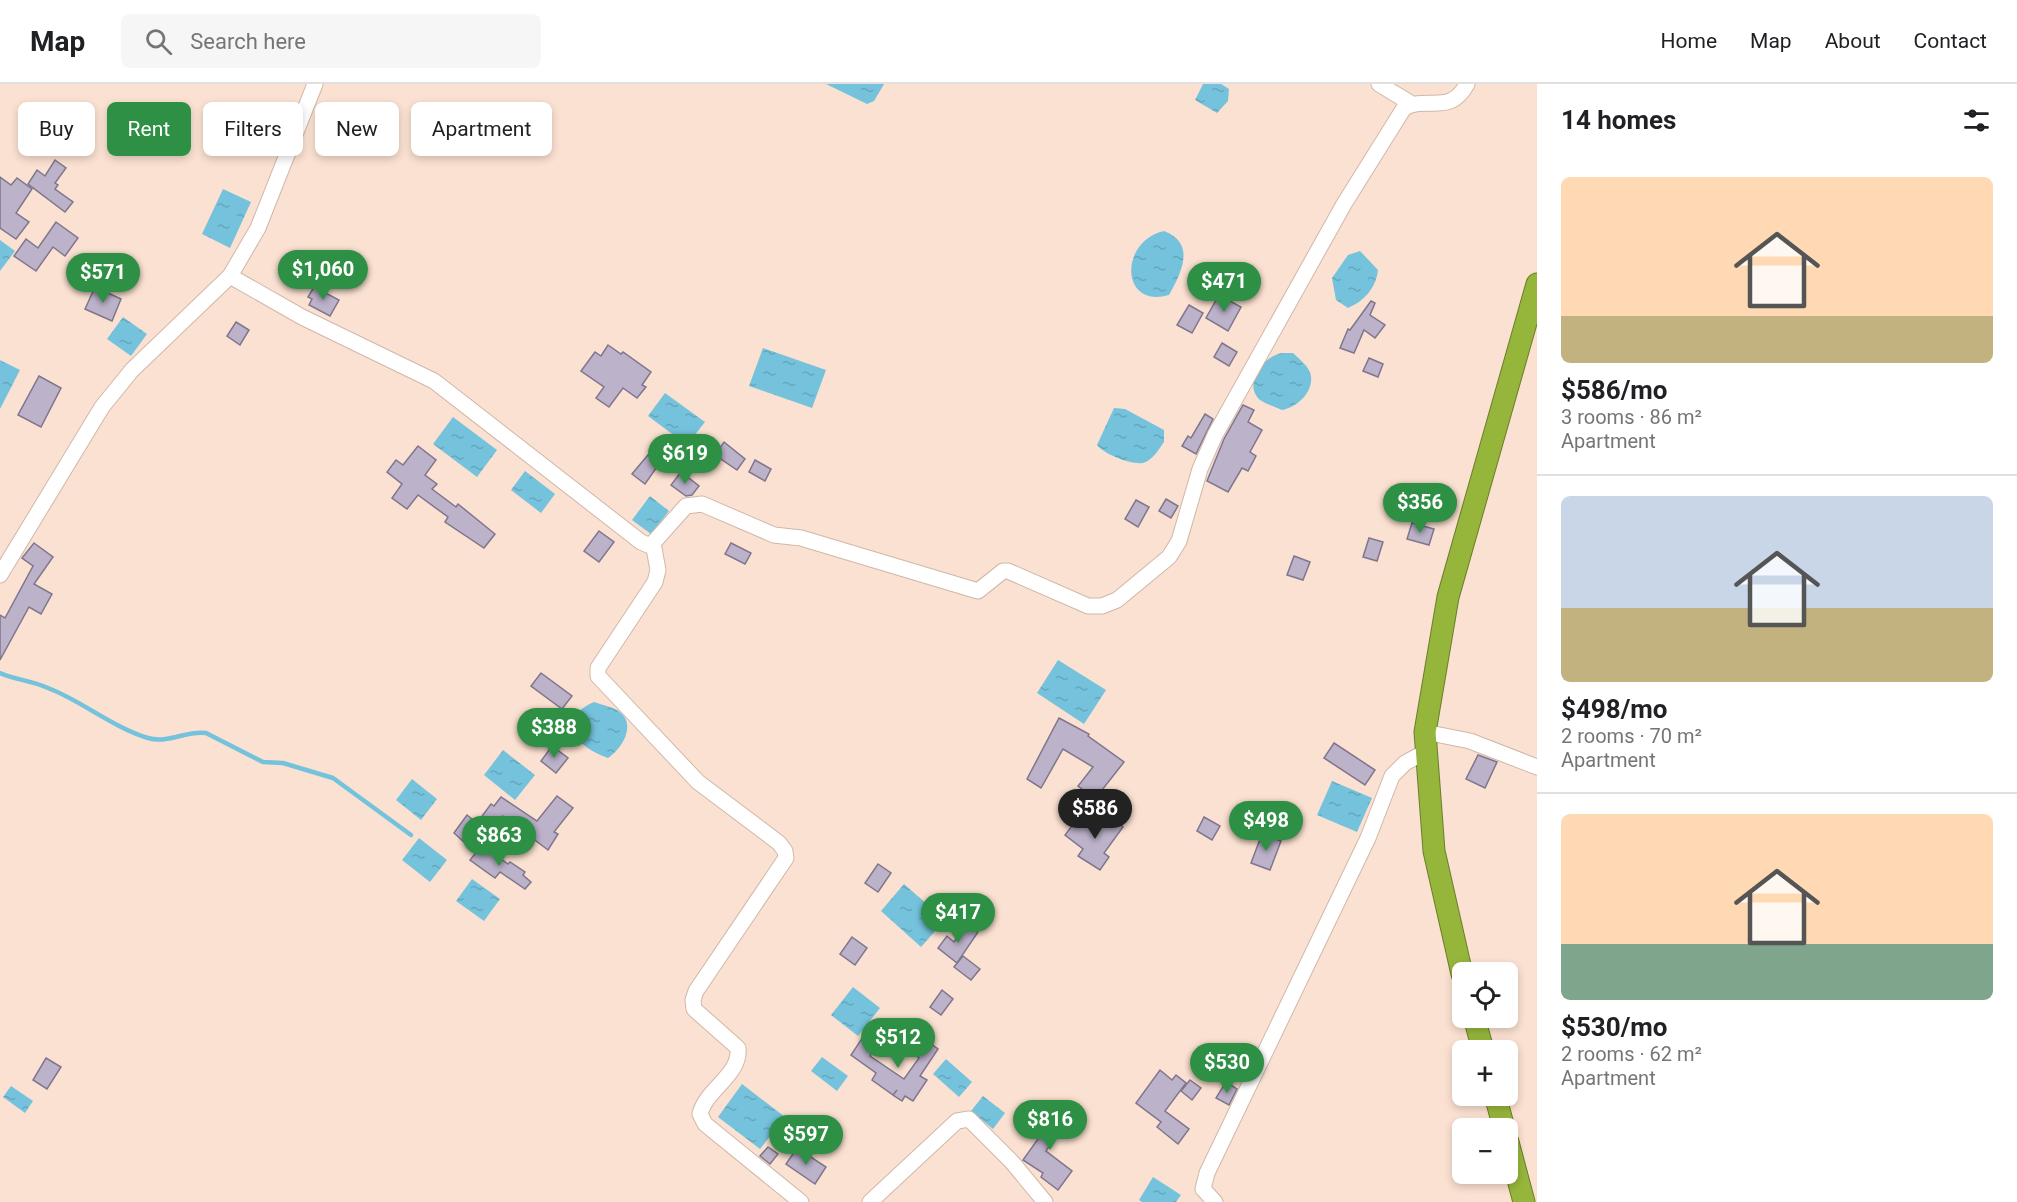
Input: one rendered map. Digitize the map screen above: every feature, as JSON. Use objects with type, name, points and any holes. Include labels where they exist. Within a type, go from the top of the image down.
[{"type":"highway","points":[[1459,962],[1434,851],[1426,741],[1448,597],[1537,284]]},
{"type":"highway","points":[[1518,1180],[1524,1202]]},
{"type":"street","points":[[0,575],[102,407],[132,370],[230,276],[258,228],[315,84]]},
{"type":"street","points":[[1379,84],[1412,104]]},
{"type":"street","points":[[230,276],[302,318],[434,381],[641,542],[648,545],[653,543],[686,506],[702,504],[774,536],[801,537],[978,591],[1003,571],[1008,571],[1088,606],[1101,606],[1117,600],[1169,557],[1179,541],[1200,469],[1246,375],[1344,204],[1404,108],[1412,104],[1447,102],[1460,97],[1467,84]]},
{"type":"street","points":[[653,543],[658,570],[655,582],[598,668],[598,676],[698,782],[779,843],[785,850],[786,858],[696,991],[693,1000],[694,1009],[738,1048],[739,1056],[729,1073],[703,1102],[700,1114],[705,1124],[801,1202]]},
{"type":"street","points":[[1215,1202],[1203,1189],[1207,1173],[1368,838],[1392,776],[1426,741],[1470,741],[1537,767]]},
{"type":"street","points":[[870,1202],[957,1121],[969,1119],[1012,1162],[1045,1202]]},
{"type":"water","points":[[826,84],[884,84],[874,101],[867,104]]},
{"type":"water","points":[[1203,84],[1221,84],[1229,89],[1228,101],[1217,113],[1195,100]]},
{"type":"water","points":[[223,189],[251,202],[230,248],[202,234]]},
{"type":"water","points":[[1164,231],[1174,236],[1180,243],[1183,250],[1182,268],[1169,295],[1153,297],[1141,292],[1134,284],[1131,272],[1133,259],[1139,247],[1149,237]]},
{"type":"water","points":[[0,240],[15,251],[0,271]]},
{"type":"water","points":[[1360,251],[1378,270],[1377,277],[1368,293],[1348,308],[1336,300],[1332,278],[1348,255]]},
{"type":"water","points":[[123,317],[147,334],[131,356],[107,339]]},
{"type":"water","points":[[763,348],[826,370],[812,408],[749,386]]},
{"type":"water","points":[[1282,353],[1293,353],[1306,366],[1311,382],[1303,398],[1293,406],[1282,410],[1260,400],[1253,386],[1254,378],[1262,365],[1268,359]]},
{"type":"water","points":[[0,360],[20,370],[0,409]]},
{"type":"water","points":[[665,393],[705,422],[687,445],[648,416]]},
{"type":"water","points":[[1114,408],[1125,409],[1164,430],[1164,442],[1149,460],[1143,463],[1125,461],[1105,452],[1097,445]]},
{"type":"water","points":[[453,417],[497,450],[477,477],[433,444]]},
{"type":"water","points":[[525,471],[555,494],[541,513],[511,490]]},
{"type":"water","points":[[650,496],[669,511],[651,534],[632,520]]},
{"type":"water","points":[[1058,660],[1106,690],[1084,724],[1037,693]]},
{"type":"water","points":[[594,702],[621,713],[627,725],[622,743],[608,758],[587,747],[571,730],[573,720],[578,713]]},
{"type":"water","points":[[503,750],[535,775],[515,800],[484,775]]},
{"type":"water","points":[[412,779],[437,799],[421,820],[396,800]]},
{"type":"water","points":[[1332,781],[1372,798],[1357,832],[1317,815]]},
{"type":"water","points":[[419,838],[447,860],[430,882],[402,860]]},
{"type":"water","points":[[472,879],[500,899],[484,921],[456,901]]},
{"type":"water","points":[[904,884],[945,920],[921,947],[881,911]]},
{"type":"water","points":[[853,987],[880,1008],[858,1036],[831,1015]]},
{"type":"water","points":[[822,1057],[848,1076],[837,1091],[811,1071]]},
{"type":"water","points":[[946,1059],[972,1082],[959,1097],[933,1074]]},
{"type":"water","points":[[742,1084],[785,1117],[760,1149],[718,1117]]},
{"type":"water","points":[[11,1086],[33,1101],[25,1113],[3,1097]]},
{"type":"water","points":[[983,1096],[1005,1113],[993,1129],[971,1111]]},
{"type":"water","points":[[1153,1177],[1181,1195],[1176,1202],[1142,1202],[1139,1200]]},
{"type":"building","points":[[55,160],[66,168],[55,183],[58,185],[55,189],[73,202],[65,212],[28,184],[37,170],[45,176]]},
{"type":"building","points":[[0,177],[11,185],[17,178],[32,189],[16,213],[29,222],[16,239],[0,228]]},
{"type":"building","points":[[56,222],[78,238],[65,256],[53,247],[36,271],[14,256],[26,239],[38,248]]},
{"type":"building","points":[[95,287],[121,299],[112,321],[85,309]]},
{"type":"building","points":[[314,287],[339,300],[330,316],[309,305],[312,299],[308,297]]},
{"type":"building","points":[[1219,295],[1241,307],[1228,331],[1206,318]]},
{"type":"building","points":[[1371,301],[1375,303],[1370,315],[1385,325],[1375,338],[1364,330],[1354,353],[1340,348],[1348,329],[1350,330]]},
{"type":"building","points":[[1189,305],[1203,313],[1192,333],[1177,325]]},
{"type":"building","points":[[236,322],[249,330],[240,345],[227,336]]},
{"type":"building","points":[[1222,343],[1237,352],[1229,366],[1214,357]]},
{"type":"building","points":[[608,345],[621,354],[623,352],[651,372],[642,385],[646,387],[637,398],[623,388],[609,407],[596,398],[604,387],[581,371],[595,352],[601,356]]},
{"type":"building","points":[[1369,358],[1383,364],[1378,377],[1363,371]]},
{"type":"building","points":[[39,376],[61,388],[41,427],[18,415]]},
{"type":"building","points":[[1243,405],[1254,410],[1248,422],[1262,430],[1250,452],[1256,456],[1248,471],[1242,468],[1228,492],[1207,481],[1224,439]]},
{"type":"building","points":[[1205,414],[1213,419],[1196,454],[1182,446],[1188,436],[1191,438]]},
{"type":"building","points":[[724,442],[745,459],[737,470],[715,455]]},
{"type":"building","points":[[418,446],[436,460],[425,475],[437,484],[432,489],[456,507],[458,504],[495,534],[484,548],[445,522],[448,517],[418,495],[407,509],[392,498],[402,484],[387,472],[396,460],[403,465]]},
{"type":"building","points":[[653,449],[664,457],[645,484],[632,474]]},
{"type":"building","points":[[755,460],[771,469],[765,481],[749,472]]},
{"type":"building","points":[[681,472],[699,486],[692,495],[686,496],[671,485]]},
{"type":"building","points":[[1166,499],[1178,506],[1171,518],[1159,511]]},
{"type":"building","points":[[1136,500],[1149,507],[1138,527],[1125,519]]},
{"type":"building","points":[[1412,523],[1434,529],[1429,545],[1407,539]]},
{"type":"building","points":[[599,531],[614,542],[599,562],[584,551]]},
{"type":"building","points":[[1369,538],[1383,542],[1377,561],[1363,557]]},
{"type":"building","points":[[34,543],[53,557],[34,584],[52,594],[41,614],[29,607],[0,660],[0,615],[5,618],[33,566],[22,558]]},
{"type":"building","points":[[731,543],[751,553],[745,564],[725,554]]},
{"type":"building","points":[[1294,556],[1310,562],[1303,580],[1287,575]]},
{"type":"building","points":[[541,673],[572,696],[562,709],[531,686]]},
{"type":"building","points":[[1059,718],[1089,734],[1088,736],[1124,762],[1095,799],[1078,786],[1093,767],[1063,749],[1041,788],[1027,779]]},
{"type":"building","points":[[1334,743],[1375,770],[1365,785],[1324,758]]},
{"type":"building","points":[[552,746],[568,758],[556,773],[541,761]]},
{"type":"building","points":[[1478,755],[1497,762],[1485,788],[1466,779]]},
{"type":"building","points":[[557,796],[573,808],[554,832],[558,834],[548,850],[503,816],[476,853],[454,833],[467,815],[477,823],[491,804],[494,806],[501,797],[537,821]]},
{"type":"building","points":[[1106,814],[1123,827],[1104,853],[1109,857],[1100,870],[1078,856],[1083,849],[1065,835],[1077,819],[1093,831]]},
{"type":"building","points":[[1204,817],[1220,826],[1212,840],[1197,831]]},
{"type":"building","points":[[1262,834],[1281,841],[1270,870],[1251,863]]},
{"type":"building","points":[[482,845],[508,864],[510,862],[525,872],[523,875],[531,882],[525,889],[500,872],[495,878],[470,860]]},
{"type":"building","points":[[878,864],[891,873],[878,892],[865,883]]},
{"type":"building","points":[[966,924],[978,932],[957,963],[938,948],[947,936],[954,942]]},
{"type":"building","points":[[852,937],[867,948],[855,965],[840,954]]},
{"type":"building","points":[[963,956],[980,969],[971,980],[954,967]]},
{"type":"building","points":[[942,990],[953,999],[941,1015],[930,1007]]},
{"type":"building","points":[[920,1036],[938,1049],[920,1076],[927,1080],[913,1101],[905,1096],[902,1101],[872,1080],[876,1073],[851,1055],[863,1037],[876,1047],[870,1056],[904,1079],[919,1058],[909,1051]]},
{"type":"building","points":[[46,1058],[61,1067],[47,1089],[33,1080]]},
{"type":"building","points":[[1160,1070],[1172,1080],[1176,1075],[1186,1083],[1165,1111],[1189,1129],[1178,1144],[1157,1127],[1161,1122],[1136,1103]]},
{"type":"building","points":[[1190,1080],[1201,1088],[1192,1100],[1181,1091]]},
{"type":"building","points":[[1226,1082],[1237,1089],[1229,1105],[1216,1098]]},
{"type":"building","points":[[1056,1105],[1070,1115],[1046,1151],[1072,1171],[1058,1190],[1041,1177],[1043,1173],[1023,1160],[1045,1129],[1042,1127]]},
{"type":"building","points":[[768,1147],[778,1154],[770,1164],[760,1156]]},
{"type":"building","points":[[797,1148],[826,1167],[815,1184],[786,1164]]},
{"type":"waterway","points":[[0,673],[61,693],[122,727],[148,738],[163,739],[192,733],[206,733],[263,762],[283,763],[333,778],[411,835]]}]
